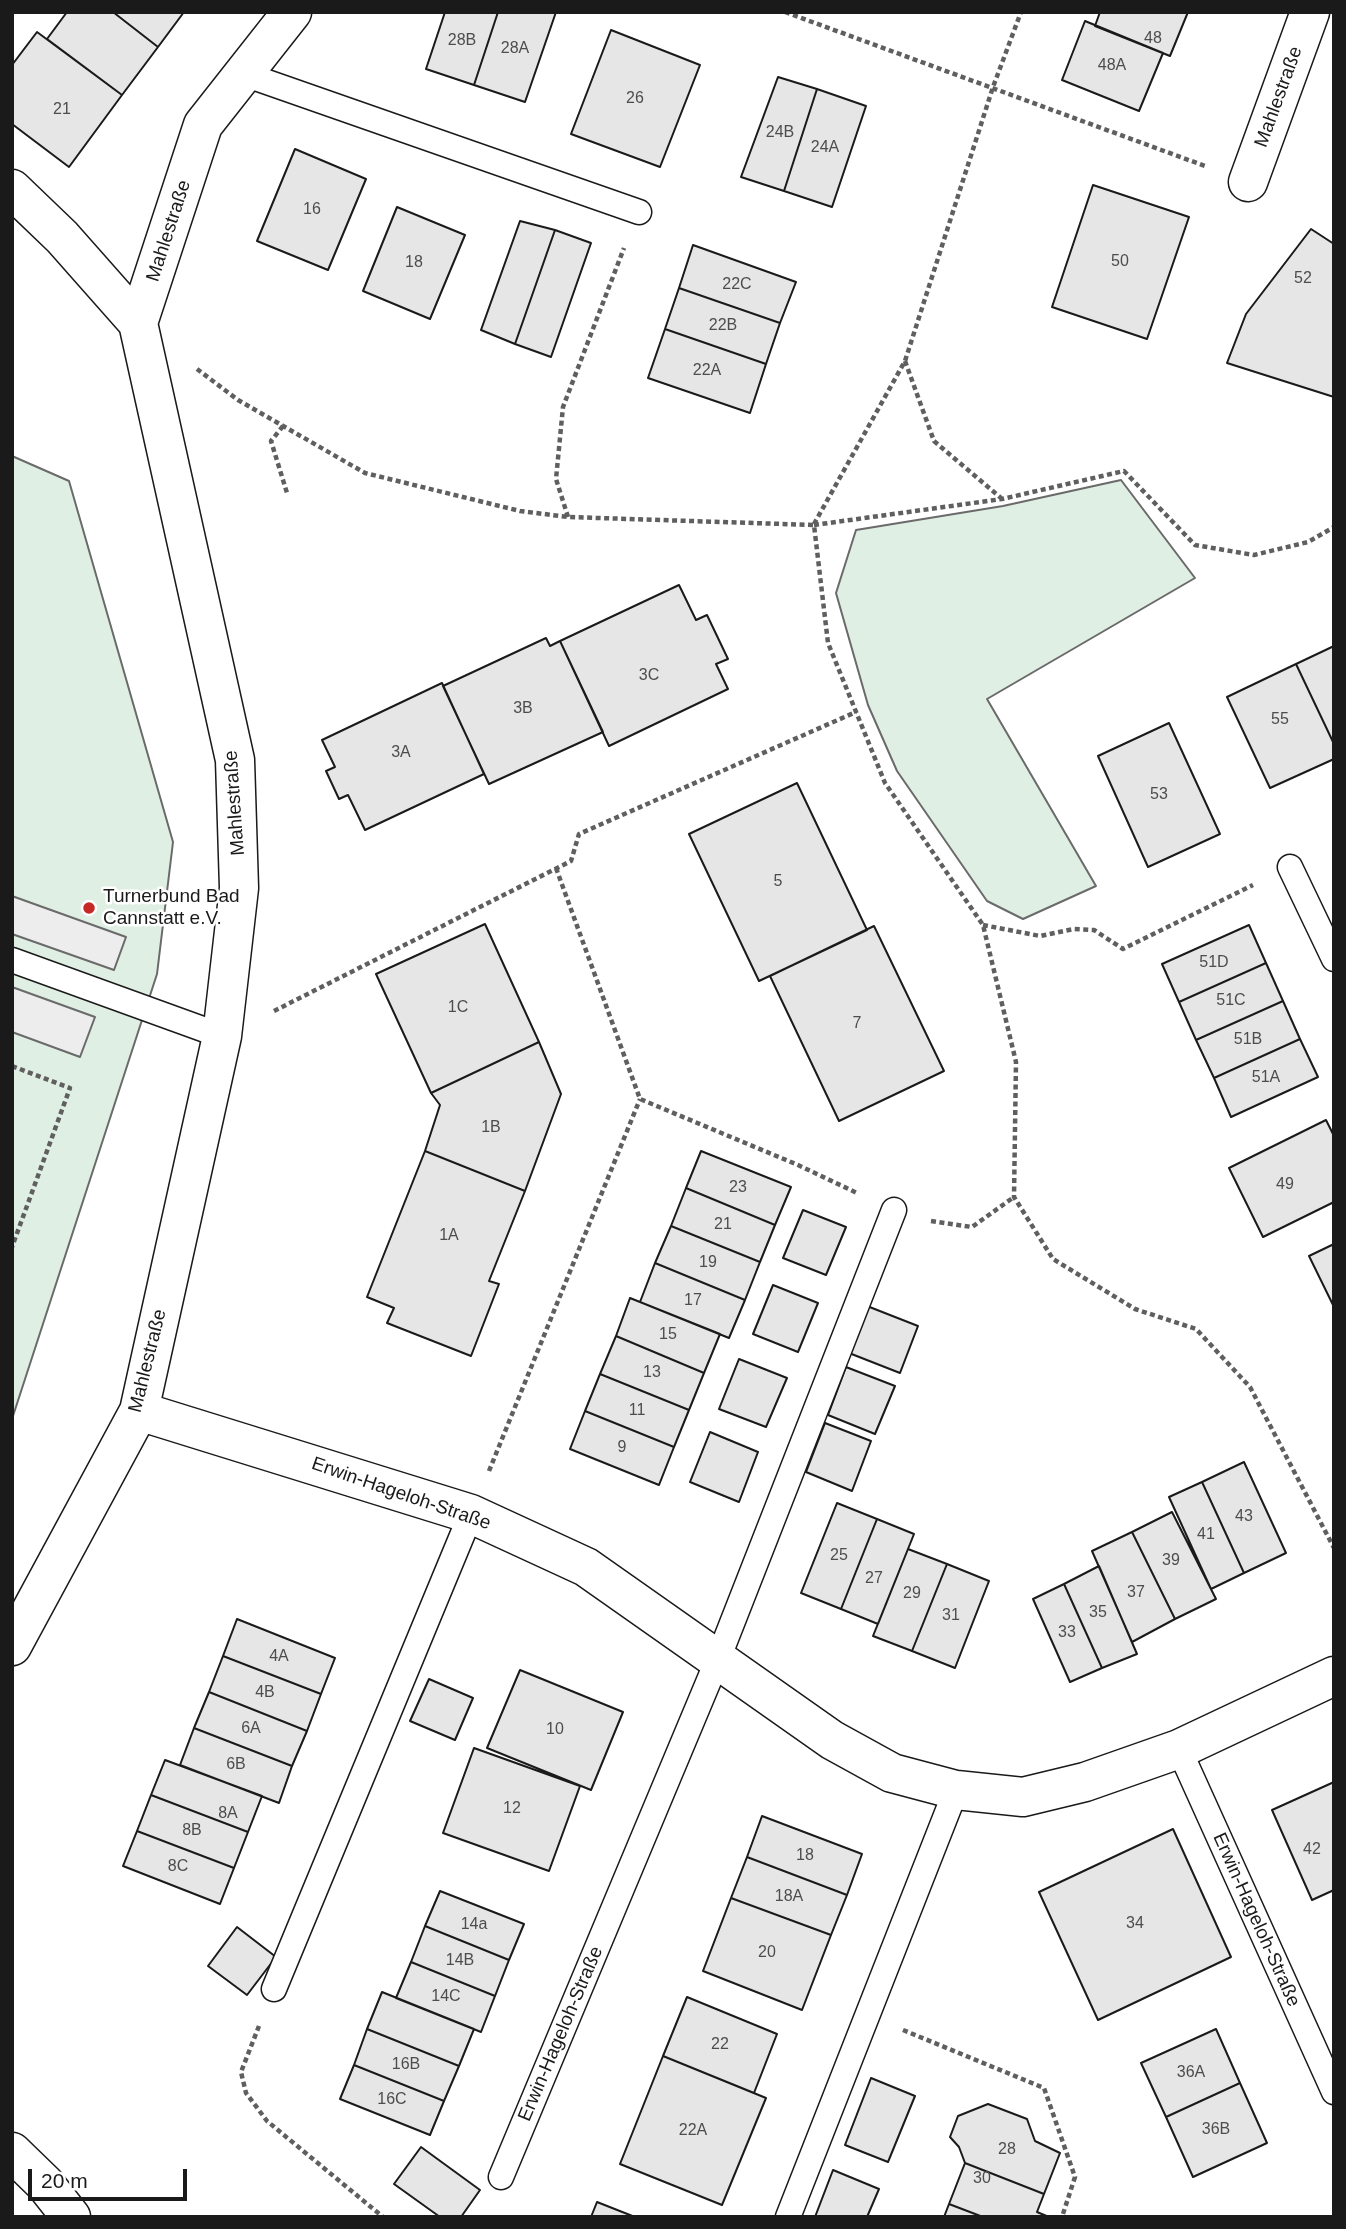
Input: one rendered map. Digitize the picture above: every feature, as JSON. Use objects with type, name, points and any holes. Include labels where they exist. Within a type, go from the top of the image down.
[{"type":"street","name":"Mahlestraße","points":[[12,1646],[139,1411],[222,1036],[239,888],[235,760],[138,323],[203,125],[292,12]]},
{"type":"street","name":"Mahlestraße","points":[[1248,182],[1310,12]]},
{"type":"street","points":[[12,189],[62,237],[138,323]]},
{"type":"street","name":"Erwin-Hageloh-Straße","points":[[139,1411],[471,1514],[586,1567],[832,1740],[892,1773],[956,1790],[1023,1797],[1085,1782],[1179,1749],[1334,1676]]},
{"type":"street","points":[[12,2152],[45,2184],[71,2217]]},
{"type":"lane","points":[[244,74],[639,212]]},
{"type":"lane","points":[[1290,867],[1334,959]]},
{"type":"lane","points":[[12,960],[222,1036]]},
{"type":"lane","name":"Erwin-Hageloh-Straße","points":[[501,2177],[718,1659],[894,1210]]},
{"type":"lane","points":[[274,1989],[471,1514]]},
{"type":"lane","name":"Erwin-Hageloh-Straße","points":[[1179,1749],[1334,2092]]},
{"type":"lane","points":[[788,2217],[956,1790]]},
{"type":"path","points":[[785,12],[1248,182]]},
{"type":"path","points":[[1021,12],[993,87],[905,361],[814,525],[828,643],[885,783],[983,925],[1016,1062],[1014,1197],[1053,1259],[1135,1309],[1196,1329],[1250,1387],[1334,1548]]},
{"type":"path","points":[[568,517],[556,480],[563,407],[639,212]]},
{"type":"path","points":[[138,323],[238,400],[365,473],[520,511],[568,517],[814,525],[1002,499],[1124,471],[1195,545],[1254,555],[1308,542],[1334,527]]},
{"type":"path","points":[[905,361],[934,441],[1002,499]]},
{"type":"path","points":[[283,426],[271,441],[287,493]]},
{"type":"path","points":[[222,1036],[571,861],[579,834],[856,712]]},
{"type":"path","points":[[983,925],[1040,936],[1074,929],[1094,930],[1123,948],[1290,867]]},
{"type":"path","points":[[471,1514],[640,1099],[556,868]]},
{"type":"path","points":[[12,1066],[70,1088],[12,1247]]},
{"type":"path","points":[[640,1099],[798,1165],[894,1210],[938,1223],[972,1227],[1014,1197]]},
{"type":"path","points":[[274,1989],[241,2072],[246,2093],[267,2121],[383,2217]]},
{"type":"path","points":[[866,2015],[1044,2088],[1075,2178],[1062,2217]]},
{"type":"green space","name":"Turnerbund Bad Cannstatt e.V.","points":[[12,456],[69,481],[173,842],[157,974],[12,1419]]},
{"type":"green space","points":[[1121,480],[1195,578],[987,699],[1096,886],[1023,919],[987,901],[897,771],[868,705],[836,593],[856,530],[1003,506]]},
{"type":"shaded area","points":[[12,896],[126,937],[114,970],[12,934]]},
{"type":"shaded area","points":[[12,987],[95,1017],[80,1057],[12,1032]]},
{"type":"building","points":[[67,12],[113,12],[158,47],[122,95],[47,39]]},
{"type":"building","points":[[113,12],[184,12],[158,47]]},
{"type":"building","points":[[445,12],[498,12],[474,85],[426,69]]},
{"type":"building","points":[[498,12],[556,12],[525,102],[474,85]]},
{"type":"building","points":[[1100,12],[1188,12],[1170,56],[1095,26]]},
{"type":"building","points":[[1085,21],[1163,53],[1139,111],[1062,80]]},
{"type":"building","points":[[611,30],[700,65],[660,167],[571,134]]},
{"type":"building","points":[[37,32],[122,95],[69,167],[12,124],[12,65]]},
{"type":"building","points":[[778,77],[817,89],[784,191],[741,177]]},
{"type":"building","points":[[817,89],[866,106],[832,207],[784,191]]},
{"type":"building","points":[[295,149],[366,179],[328,270],[257,241]]},
{"type":"building","points":[[1093,185],[1189,217],[1147,339],[1052,307]]},
{"type":"building","points":[[397,207],[465,235],[430,319],[363,291]]},
{"type":"building","points":[[520,221],[555,230],[515,344],[481,330]]},
{"type":"building","points":[[1311,229],[1334,244],[1334,397],[1227,363],[1246,314]]},
{"type":"building","points":[[555,230],[591,243],[551,357],[515,344]]},
{"type":"building","points":[[693,245],[796,282],[780,323],[679,288]]},
{"type":"building","points":[[679,288],[780,323],[766,364],[665,329]]},
{"type":"building","points":[[665,329],[766,364],[750,413],[648,378]]},
{"type":"building","points":[[679,585],[696,620],[707,615],[728,659],[716,664],[728,689],[609,746],[560,641]]},
{"type":"building","points":[[546,638],[550,646],[560,641],[603,732],[489,784],[443,686]]},
{"type":"building","points":[[1334,646],[1334,744],[1296,664]]},
{"type":"building","points":[[1296,664],[1334,744],[1334,759],[1270,788],[1227,697]]},
{"type":"building","points":[[442,683],[484,774],[365,830],[348,795],[339,799],[326,771],[335,767],[322,740]]},
{"type":"building","points":[[1169,723],[1220,834],[1148,867],[1098,756]]},
{"type":"building","points":[[797,783],[867,930],[759,981],[689,834]]},
{"type":"building","points":[[485,924],[539,1042],[431,1093],[376,974]]},
{"type":"building","points":[[1249,925],[1266,963],[1179,1002],[1162,964]]},
{"type":"building","points":[[874,926],[944,1071],[839,1121],[770,976]]},
{"type":"building","points":[[1266,963],[1283,1001],[1196,1040],[1179,1002]]},
{"type":"building","points":[[1283,1001],[1300,1039],[1214,1078],[1196,1040]]},
{"type":"building","points":[[1300,1039],[1318,1077],[1231,1117],[1214,1078]]},
{"type":"building","points":[[539,1042],[561,1094],[525,1191],[425,1151],[440,1105],[431,1093]]},
{"type":"building","points":[[1326,1120],[1334,1136],[1334,1202],[1263,1237],[1229,1168]]},
{"type":"building","points":[[425,1151],[525,1191],[489,1281],[499,1284],[471,1356],[387,1323],[394,1308],[367,1297]]},
{"type":"building","points":[[701,1151],[791,1187],[775,1225],[686,1188]]},
{"type":"building","points":[[686,1188],[775,1225],[760,1262],[671,1226]]},
{"type":"building","points":[[803,1210],[846,1227],[826,1275],[783,1258]]},
{"type":"building","points":[[671,1226],[760,1262],[745,1300],[655,1263]]},
{"type":"building","points":[[1334,1244],[1334,1307],[1309,1256]]},
{"type":"building","points":[[655,1263],[745,1300],[729,1338],[640,1302]]},
{"type":"building","points":[[773,1285],[818,1303],[798,1352],[753,1334]]},
{"type":"building","points":[[630,1298],[720,1334],[704,1373],[616,1336]]},
{"type":"building","points":[[867,1306],[918,1326],[900,1373],[849,1353]]},
{"type":"building","points":[[616,1336],[704,1373],[689,1410],[600,1374]]},
{"type":"building","points":[[739,1359],[787,1378],[766,1427],[719,1409]]},
{"type":"building","points":[[846,1367],[895,1386],[875,1434],[828,1415]]},
{"type":"building","points":[[600,1374],[689,1410],[674,1447],[585,1411]]},
{"type":"building","points":[[585,1411],[674,1447],[659,1485],[570,1449]]},
{"type":"building","points":[[825,1423],[871,1441],[852,1491],[806,1472]]},
{"type":"building","points":[[710,1432],[758,1452],[739,1502],[690,1482]]},
{"type":"building","points":[[1244,1462],[1286,1553],[1244,1573],[1202,1482]]},
{"type":"building","points":[[1202,1482],[1244,1573],[1211,1589],[1169,1497]]},
{"type":"building","points":[[837,1503],[877,1519],[841,1609],[801,1593]]},
{"type":"building","points":[[1172,1512],[1216,1599],[1175,1619],[1132,1532]]},
{"type":"building","points":[[877,1519],[914,1534],[878,1624],[841,1609]]},
{"type":"building","points":[[1132,1532],[1175,1619],[1132,1642],[1092,1551]]},
{"type":"building","points":[[908,1549],[947,1564],[912,1651],[873,1636]]},
{"type":"building","points":[[947,1564],[989,1581],[955,1668],[912,1651]]},
{"type":"building","points":[[1099,1566],[1137,1654],[1102,1668],[1064,1584]]},
{"type":"building","points":[[1064,1584],[1102,1668],[1070,1682],[1033,1599]]},
{"type":"building","points":[[237,1619],[335,1658],[321,1694],[223,1656]]},
{"type":"building","points":[[223,1656],[321,1694],[307,1731],[209,1692]]},
{"type":"building","points":[[520,1670],[623,1712],[591,1790],[487,1748]]},
{"type":"building","points":[[429,1679],[473,1698],[455,1740],[410,1721]]},
{"type":"building","points":[[209,1692],[307,1731],[292,1766],[194,1728]]},
{"type":"building","points":[[194,1728],[292,1766],[279,1803],[180,1765]]},
{"type":"building","points":[[474,1748],[580,1786],[549,1871],[443,1833]]},
{"type":"building","points":[[165,1760],[262,1796],[248,1832],[151,1795]]},
{"type":"building","points":[[1334,1782],[1334,1890],[1312,1900],[1272,1810]]},
{"type":"building","points":[[151,1795],[248,1832],[234,1868],[137,1831]]},
{"type":"building","points":[[762,1816],[862,1854],[847,1895],[747,1857]]},
{"type":"building","points":[[1173,1829],[1231,1957],[1098,2020],[1039,1892]]},
{"type":"building","points":[[137,1831],[234,1868],[220,1904],[123,1866]]},
{"type":"building","points":[[747,1857],[847,1895],[831,1935],[731,1898]]},
{"type":"building","points":[[440,1891],[524,1924],[509,1960],[425,1926]]},
{"type":"building","points":[[731,1898],[831,1935],[802,2010],[703,1971]]},
{"type":"building","points":[[425,1926],[509,1960],[495,1996],[411,1962]]},
{"type":"building","points":[[237,1927],[276,1957],[247,1995],[208,1966]]},
{"type":"building","points":[[411,1962],[495,1996],[481,2032],[396,1998]]},
{"type":"building","points":[[382,1992],[474,2029],[459,2066],[367,2029]]},
{"type":"building","points":[[687,1997],[777,2034],[754,2093],[663,2056]]},
{"type":"building","points":[[367,2029],[459,2066],[444,2101],[354,2065]]},
{"type":"building","points":[[1216,2029],[1240,2083],[1166,2117],[1141,2063]]},
{"type":"building","points":[[663,2056],[766,2098],[722,2205],[620,2164]]},
{"type":"building","points":[[354,2065],[444,2101],[430,2135],[340,2099]]},
{"type":"building","points":[[871,2078],[915,2096],[888,2162],[845,2145]]},
{"type":"building","points":[[1240,2083],[1267,2143],[1193,2177],[1166,2117]]},
{"type":"building","points":[[988,2104],[1027,2119],[1035,2141],[1060,2153],[1044,2194],[965,2163],[959,2147],[950,2137],[958,2116]]},
{"type":"building","points":[[421,2147],[480,2190],[461,2217],[440,2217],[394,2184]]},
{"type":"building","points":[[965,2163],[1044,2194],[1037,2212],[1049,2217],[983,2217],[949,2204]]},
{"type":"building","points":[[833,2170],[879,2189],[867,2217],[815,2217]]},
{"type":"building","points":[[597,2202],[635,2217],[591,2217]]},
{"type":"building","points":[[949,2204],[983,2217],[944,2217]]},
{"type":"place","name":"Turnerbund Bad Cannstatt e.V.","points":[[89,908]]}]
